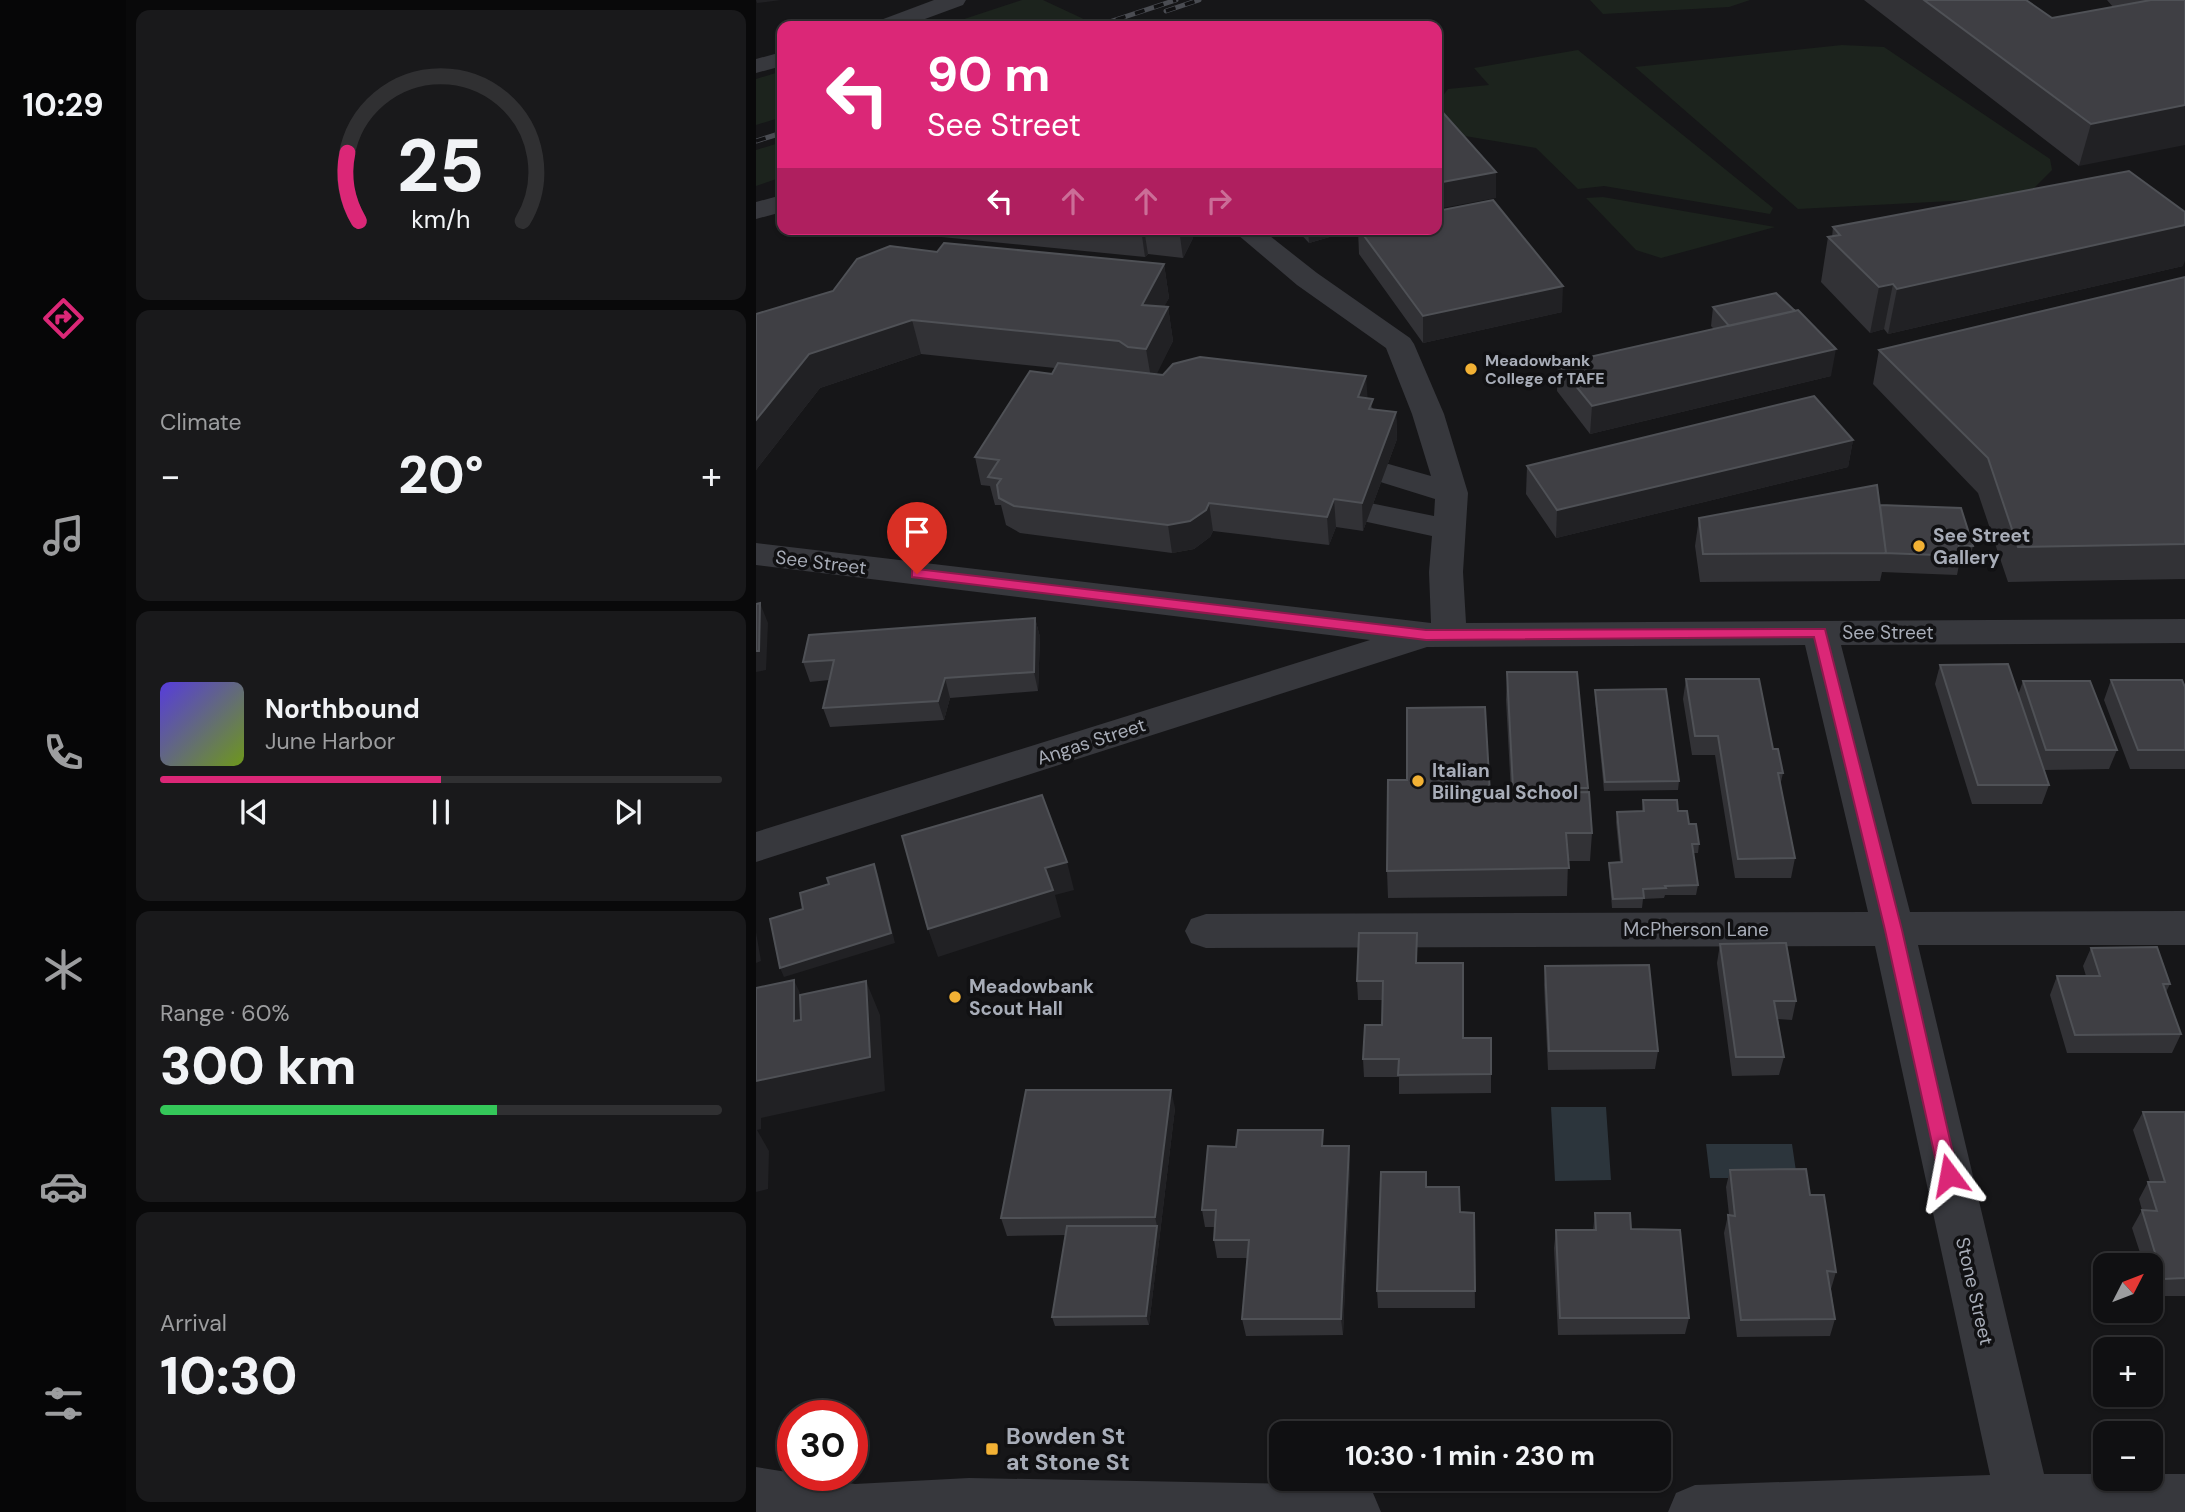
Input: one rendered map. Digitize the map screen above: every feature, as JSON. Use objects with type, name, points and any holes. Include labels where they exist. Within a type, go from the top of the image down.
[{"type":"street","points":[[899,21],[955,0]]},
{"type":"street","points":[[756,211],[777,205]]},
{"type":"street","points":[[1252,235],[1307,279],[1399,344],[1428,414],[1451,493],[1446,572],[1438,636]]},
{"type":"street","points":[[1385,473],[1451,493]]},
{"type":"street","points":[[1370,513],[1447,529]]},
{"type":"street","name":"See Street","points":[[756,554],[1438,636],[2185,631]]},
{"type":"street","name":"Stone Street","points":[[1820,632],[1893,930],[2023,1501]]},
{"type":"street","name":"Angas Street","points":[[756,847],[1438,636]]},
{"type":"street","name":"McPherson Lane","points":[[1206,931],[2185,928]]},
{"type":"street","points":[[756,1494],[842,1511],[969,1505],[1353,1512]]},
{"type":"street","points":[[1695,1512],[2023,1501],[2185,1501]]},
{"type":"shaded area","points":[[1022,0],[1043,0],[1088,21],[958,21]]},
{"type":"shaded area","points":[[1590,0],[1750,0],[1729,7],[1603,14]]},
{"type":"shaded area","points":[[1842,45],[1884,47],[2050,159],[2052,170],[2032,190],[2009,198],[1798,209],[1635,67]]},
{"type":"shaded area","points":[[1578,50],[1773,208],[1770,214],[1604,186],[1578,189],[1536,148],[1447,133],[1442,126],[1442,98],[1448,89],[1489,85],[1474,68]]},
{"type":"shaded area","points":[[777,73],[777,119],[756,125],[756,79]]},
{"type":"shaded area","points":[[777,144],[777,179],[756,186],[756,150]]},
{"type":"shaded area","points":[[1603,197],[1775,227],[1661,258],[1636,250],[1586,198]]},
{"type":"shaded area","points":[[1551,1107],[1606,1107],[1611,1180],[1555,1181]]},
{"type":"shaded area","points":[[1706,1144],[1792,1144],[1797,1178],[1710,1178]]},
{"type":"building","points":[[1924,0],[2026,0],[2052,18],[2151,0],[2185,0],[2185,105],[2091,124]]},
{"type":"building","points":[[1442,112],[1496,172],[1442,182]]},
{"type":"building","points":[[2129,171],[2185,212],[2185,225],[1897,289],[1893,284],[1879,287],[1828,237],[1840,235],[1833,227]]},
{"type":"building","points":[[1493,200],[1563,286],[1423,316],[1363,235],[1442,235],[1442,210]]},
{"type":"building","points":[[944,243],[1164,264],[1142,305],[1168,307],[1146,349],[1128,347],[1119,341],[912,320],[809,354],[756,420],[756,314],[833,291],[857,259],[890,246],[937,252]]},
{"type":"building","points":[[2185,277],[2185,544],[2018,547],[1988,458],[1879,350]]},
{"type":"building","points":[[1776,293],[1795,311],[1729,326],[1713,307]]},
{"type":"building","points":[[1798,310],[1836,349],[1592,406],[1558,364]]},
{"type":"building","points":[[1200,357],[1366,376],[1358,397],[1373,399],[1369,409],[1396,412],[1362,503],[1334,499],[1327,517],[1209,503],[1206,510],[1190,521],[1168,525],[1014,506],[999,498],[997,485],[1001,479],[988,477],[999,460],[975,457],[1030,371],[1052,374],[1058,363],[1163,375],[1173,364]]},
{"type":"building","points":[[1814,396],[1853,440],[1557,510],[1527,466]]},
{"type":"building","points":[[1877,485],[1886,553],[1703,554],[1699,518]]},
{"type":"building","points":[[1880,505],[1961,508],[1973,546],[1959,546],[1962,556],[1884,553]]},
{"type":"building","points":[[760,603],[759,651],[756,651],[756,604]]},
{"type":"building","points":[[1035,618],[1034,672],[945,678],[938,701],[823,708],[834,660],[803,662],[809,635]]},
{"type":"building","points":[[2008,664],[2049,785],[1978,785],[1940,665]]},
{"type":"building","points":[[1507,672],[1577,672],[1588,788],[1513,788]]},
{"type":"building","points":[[1686,679],[1759,679],[1773,749],[1778,749],[1783,773],[1778,773],[1795,858],[1738,859],[1718,736],[1695,736]]},
{"type":"building","points":[[2111,680],[2182,680],[2185,687],[2185,750],[2138,750]]},
{"type":"building","points":[[2023,681],[2090,681],[2117,750],[2046,750]]},
{"type":"building","points":[[1666,689],[1679,781],[1605,782],[1595,690]]},
{"type":"building","points":[[1485,707],[1490,794],[1589,792],[1592,833],[1566,833],[1569,868],[1387,871],[1388,780],[1407,780],[1407,708]]},
{"type":"building","points":[[1042,795],[1067,862],[1045,868],[1053,890],[928,929],[902,836]]},
{"type":"building","points":[[1643,800],[1677,800],[1678,811],[1687,811],[1689,824],[1696,824],[1699,844],[1692,844],[1698,885],[1643,889],[1644,898],[1613,899],[1609,863],[1622,862],[1617,812],[1644,811]]},
{"type":"building","points":[[874,864],[891,933],[780,968],[770,919],[803,909],[800,893],[829,884],[827,878]]},
{"type":"building","points":[[1359,933],[1417,933],[1416,963],[1463,963],[1463,1038],[1491,1038],[1491,1074],[1398,1075],[1399,1059],[1363,1059],[1365,1025],[1382,1025],[1383,981],[1357,981]]},
{"type":"building","points":[[1786,943],[1796,1001],[1774,1001],[1784,1057],[1736,1057],[1720,944]]},
{"type":"building","points":[[2157,947],[2170,984],[2163,984],[2181,1034],[2075,1035],[2057,976],[2100,976],[2091,948]]},
{"type":"building","points":[[1649,965],[1658,1051],[1549,1051],[1545,966]]},
{"type":"building","points":[[794,980],[794,1021],[801,1020],[800,995],[866,981],[870,1057],[756,1081],[756,988]]},
{"type":"building","points":[[1026,1090],[1171,1090],[1155,1217],[1001,1218]]},
{"type":"building","points":[[2143,1112],[2185,1112],[2185,1278],[2163,1279],[2163,1253],[2155,1253],[2142,1210],[2157,1211],[2148,1182],[2165,1182]]},
{"type":"building","points":[[1238,1130],[1323,1130],[1322,1146],[1349,1146],[1341,1319],[1242,1319],[1249,1240],[1214,1240],[1216,1210],[1202,1210],[1208,1146],[1236,1147]]},
{"type":"building","points":[[1806,1169],[1810,1195],[1824,1195],[1836,1272],[1827,1271],[1835,1319],[1741,1320],[1728,1215],[1735,1216],[1730,1170]]},
{"type":"building","points":[[1381,1172],[1426,1172],[1426,1187],[1459,1187],[1460,1212],[1474,1213],[1475,1291],[1377,1291]]},
{"type":"building","points":[[1595,1213],[1630,1213],[1631,1229],[1680,1230],[1689,1318],[1560,1318],[1556,1230],[1596,1230]]},
{"type":"building","points":[[1067,1226],[1157,1226],[1146,1316],[1052,1317]]},
{"type":"railway","points":[[1112,21],[1176,0]]},
{"type":"railway","points":[[1166,11],[1199,0]]},
{"type":"railway","points":[[756,141],[777,135]]},
{"type":"place","name":"Meadowbank College of TAFE","points":[[1471,369]]},
{"type":"place","name":"See Street Gallery","points":[[1919,546]]},
{"type":"place","name":"Italian Bilingual School","points":[[1418,781]]},
{"type":"place","name":"Meadowbank Scout Hall","points":[[955,997]]},
{"type":"place","name":"Bowden St at Stone St","points":[[992,1449]]},
{"type":"route","points":[[917,574],[1426,635],[1820,632],[1893,930],[1949,1175]]}]
